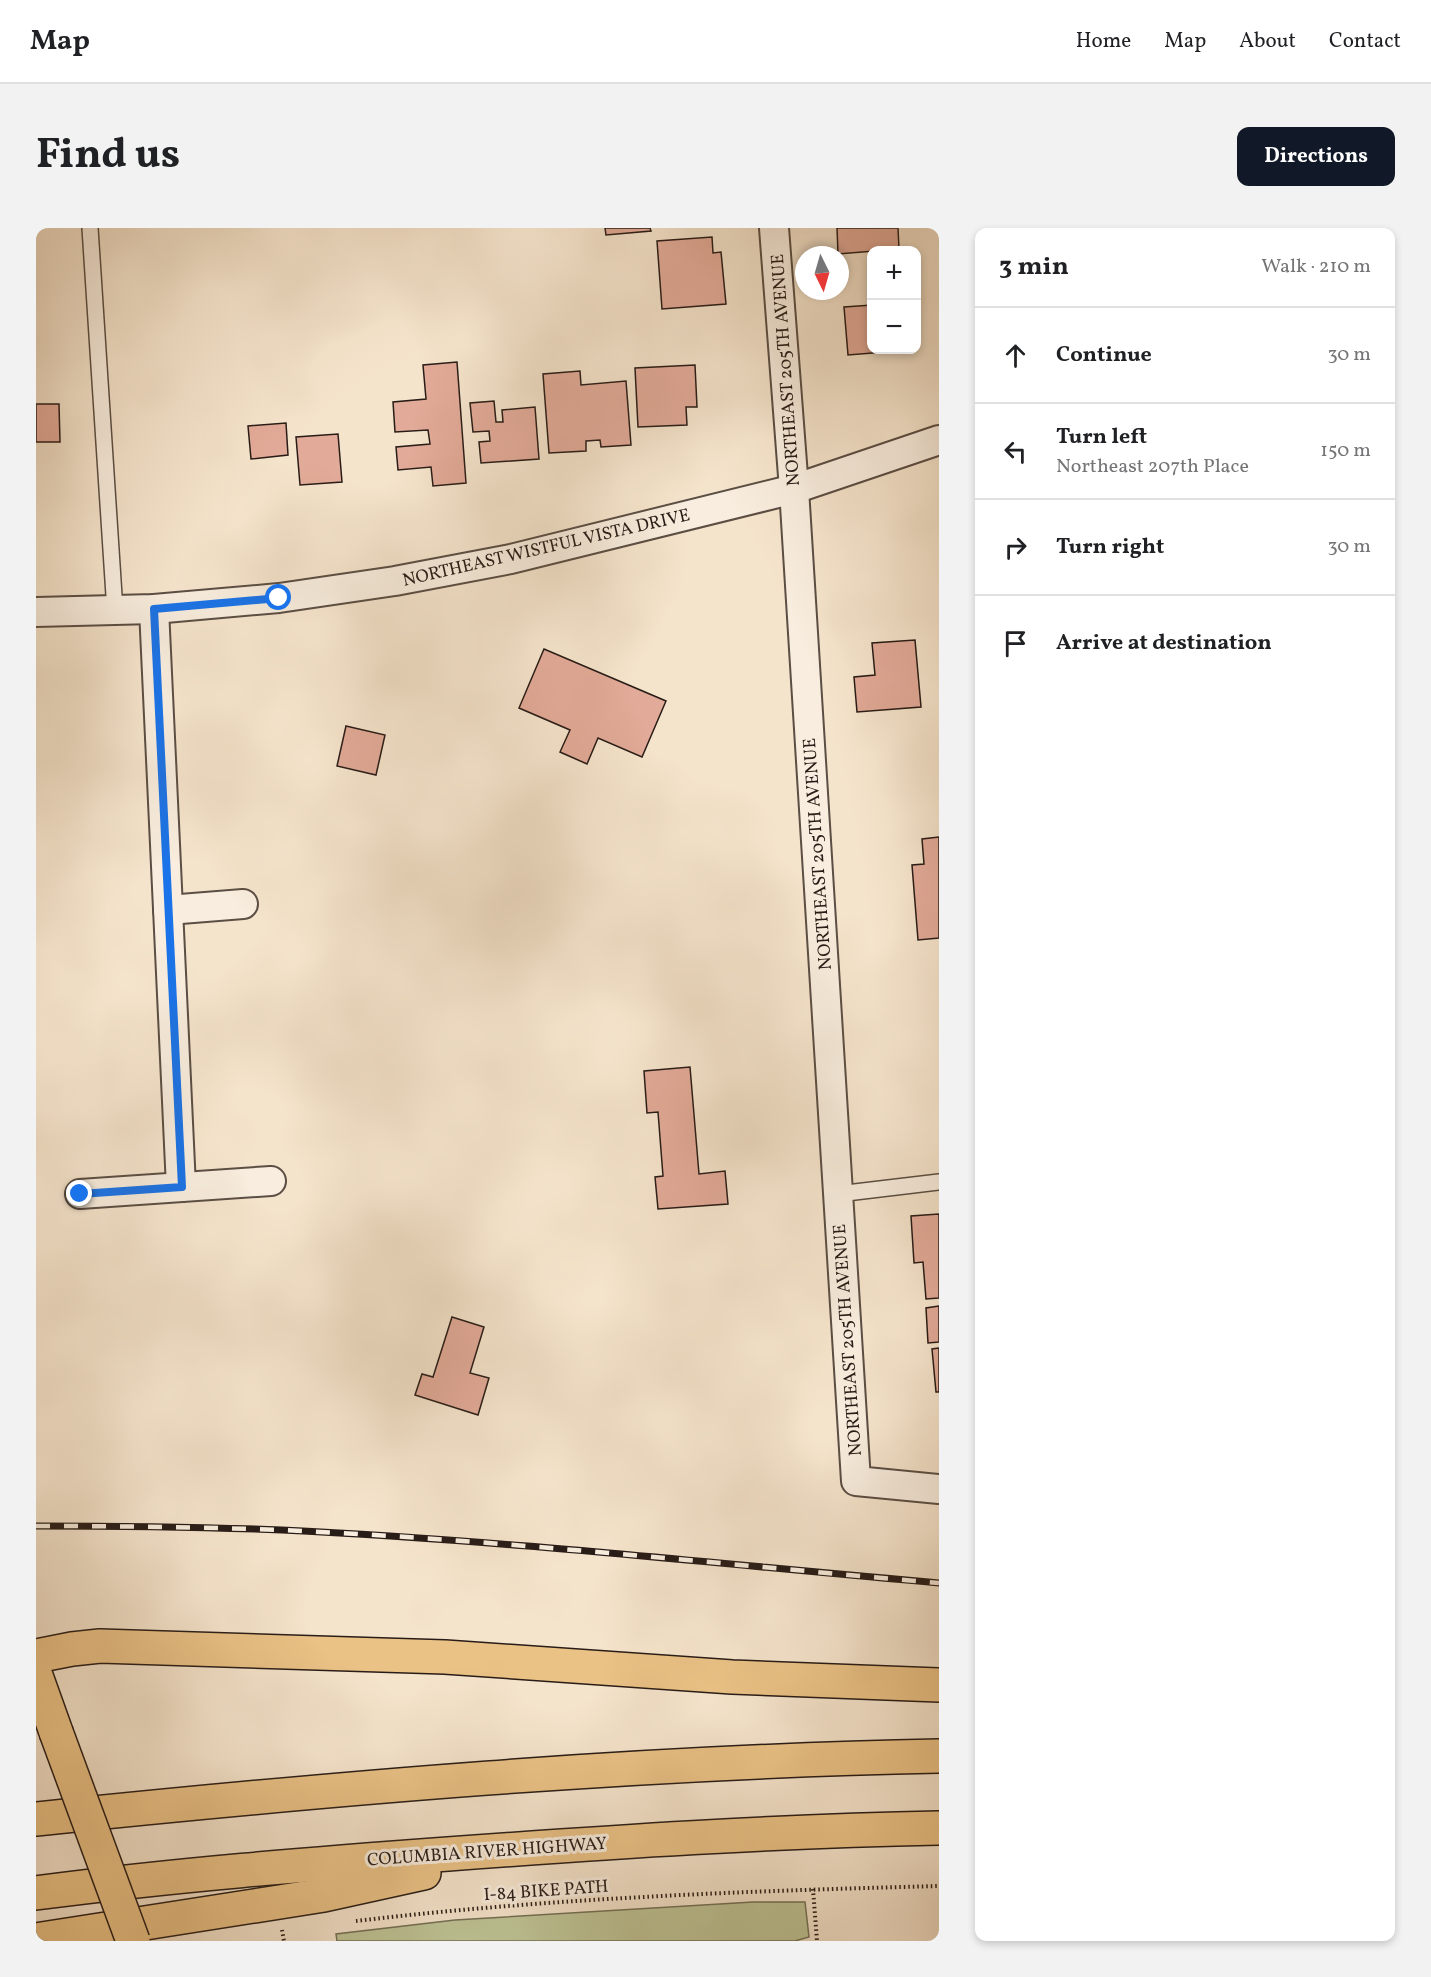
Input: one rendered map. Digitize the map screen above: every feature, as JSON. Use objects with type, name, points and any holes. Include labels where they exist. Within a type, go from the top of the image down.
[{"type":"main road","points":[[36,1656],[72,1648],[100,1646],[445,1657],[732,1677],[939,1685]]},
{"type":"main road","points":[[36,1676],[133,1941]]},
{"type":"main road","points":[[36,1819],[243,1798],[510,1776],[838,1758],[939,1756]]},
{"type":"main road","name":"COLUMBIA RIVER HIGHWAY","points":[[36,1893],[326,1863],[537,1847],[754,1834],[939,1828]]},
{"type":"main road","points":[[36,1940],[324,1895],[537,1847]]},
{"type":"street","name":"NORTHEAST 205TH AVENUE","points":[[774,228],[794,489],[856,1481],[939,1489]]},
{"type":"street","name":"NORTHEAST WISTFUL VISTA DRIVE","points":[[36,612],[154,609],[279,598],[395,581],[511,559],[794,489],[939,440]]},
{"type":"street","points":[[154,609],[182,1187]]},
{"type":"street","points":[[168,909],[243,904]]},
{"type":"street","points":[[80,1194],[271,1181]]},
{"type":"lane","points":[[90,228],[115,611]]},
{"type":"lane","points":[[838,1194],[939,1182]]},
{"type":"path","name":"I-84 BIKE PATH","points":[[350,1921],[552,1902],[813,1889],[939,1886]]},
{"type":"path","points":[[813,1889],[817,1941]]},
{"type":"path","points":[[282,1929],[284,1941]]},
{"type":"green space","points":[[753,1902],[805,1902],[809,1937],[795,1941],[337,1941],[336,1934],[455,1920]]},
{"type":"building","points":[[605,228],[650,228],[651,231],[606,235]]},
{"type":"building","points":[[837,228],[898,228],[899,246],[867,246],[867,252],[849,253],[849,246],[838,246]]},
{"type":"building","points":[[712,237],[713,253],[721,252],[726,304],[662,309],[657,241]]},
{"type":"building","points":[[867,305],[867,353],[848,355],[844,307]]},
{"type":"building","points":[[457,362],[466,483],[433,486],[431,467],[398,470],[396,447],[430,444],[428,430],[395,432],[393,402],[426,399],[423,365]]},
{"type":"building","points":[[695,365],[697,407],[686,407],[687,425],[638,427],[635,368]]},
{"type":"building","points":[[580,371],[581,385],[626,381],[631,445],[601,447],[600,440],[586,441],[586,451],[549,453],[543,374]]},
{"type":"building","points":[[494,401],[496,422],[503,422],[502,410],[535,407],[539,459],[481,463],[479,442],[490,441],[489,431],[473,432],[470,403]]},
{"type":"building","points":[[36,404],[59,404],[60,442],[36,442]]},
{"type":"building","points":[[286,423],[288,455],[251,459],[248,426]]},
{"type":"building","points":[[338,434],[342,482],[300,485],[296,437]]},
{"type":"building","points":[[915,640],[921,707],[857,712],[854,677],[875,675],[872,643]]},
{"type":"building","points":[[544,649],[666,701],[642,757],[598,738],[587,764],[560,752],[570,730],[519,708]]},
{"type":"building","points":[[346,726],[385,735],[376,775],[337,766]]},
{"type":"building","points":[[939,837],[939,938],[918,940],[912,865],[924,864],[922,839]]},
{"type":"building","points":[[690,1067],[699,1174],[725,1171],[728,1204],[658,1209],[655,1177],[663,1176],[658,1112],[647,1113],[644,1071]]},
{"type":"building","points":[[939,1214],[939,1298],[926,1299],[923,1262],[914,1263],[911,1216]]},
{"type":"building","points":[[939,1306],[939,1342],[928,1343],[926,1308]]},
{"type":"building","points":[[452,1317],[484,1327],[470,1373],[489,1378],[478,1415],[415,1395],[422,1374],[433,1377]]},
{"type":"building","points":[[939,1348],[939,1392],[936,1392],[932,1349]]},
{"type":"railway","points":[[36,1526],[220,1528],[364,1534],[528,1546],[939,1583]]},
{"type":"route","points":[[80,1194],[182,1187],[154,609],[279,598]]}]
